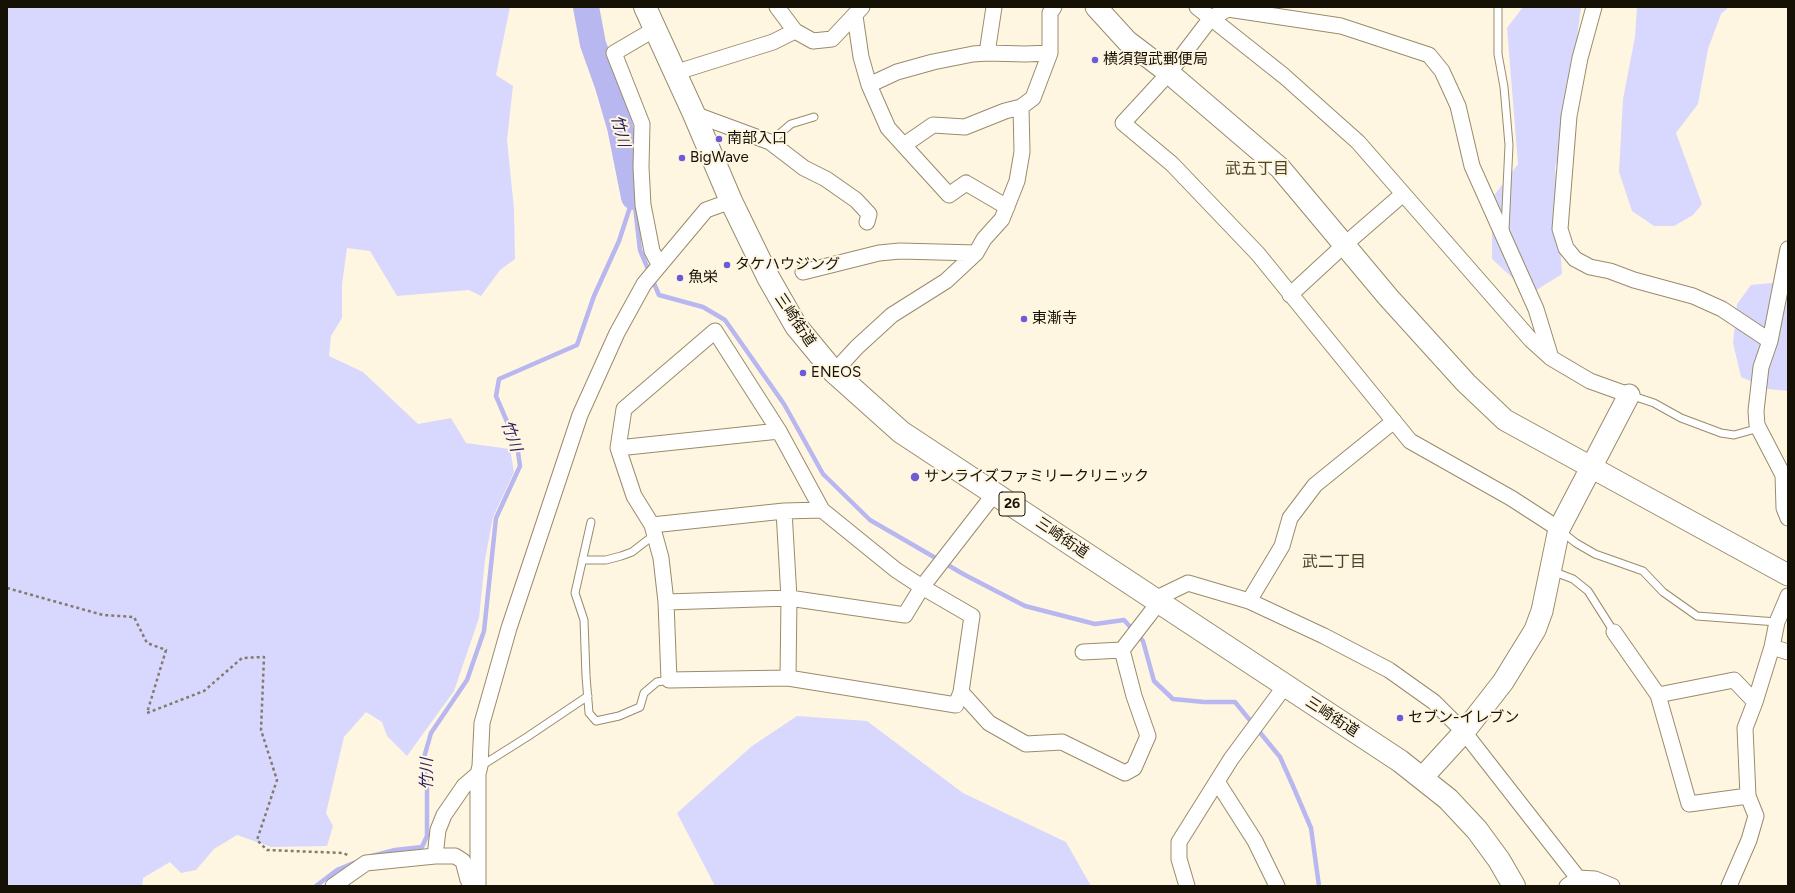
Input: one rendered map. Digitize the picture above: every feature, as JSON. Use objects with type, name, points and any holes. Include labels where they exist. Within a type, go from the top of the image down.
[{"type":"main road","name":"三崎街道","points":[[645,7],[694,114],[731,202],[768,277],[796,326],[834,372],[901,432],[1400,761],[1448,799],[1477,830],[1499,860],[1514,886]]},
{"type":"street","points":[[777,7],[795,31],[813,41],[832,39],[858,12]]},
{"type":"street","points":[[988,53],[994,7]]},
{"type":"street","points":[[904,145],[933,125],[966,127],[1021,107],[1033,98],[1050,53],[1050,13],[1054,7]]},
{"type":"street","points":[[1096,7],[1127,41],[1169,73],[1280,168],[1343,246],[1388,297],[1461,377],[1505,420],[1788,575]]},
{"type":"street","points":[[1197,7],[1284,76],[1358,142],[1531,340],[1551,358],[1590,381],[1629,395],[1559,529],[1549,570],[1542,612],[1535,630],[1503,682],[1464,732],[1422,778]]},
{"type":"street","points":[[1594,7],[1580,58],[1569,116],[1560,229],[1566,248],[1575,259],[1590,267],[1610,271],[1634,280],[1693,296],[1722,309],[1770,341]]},
{"type":"street","points":[[1551,358],[1536,310],[1472,166],[1458,106],[1442,71],[1429,55],[1341,26],[1228,9],[1211,18],[1169,73],[1123,122],[1172,164],[1258,254],[1410,441],[1511,498],[1559,529]]},
{"type":"street","points":[[858,12],[861,57],[869,85],[888,128],[949,195],[966,183],[1007,207]]},
{"type":"street","points":[[655,29],[614,53],[642,124],[641,167],[643,204],[652,251],[659,264]]},
{"type":"street","points":[[674,73],[773,42],[795,31]]},
{"type":"street","points":[[869,85],[898,72],[933,62],[988,53],[1050,53]]},
{"type":"street","points":[[834,372],[857,347],[892,315],[946,281],[976,252],[984,239],[1002,219],[1017,181],[1022,152],[1021,107]]},
{"type":"street","points":[[694,114],[770,142],[804,168],[826,179],[856,200],[869,214],[867,222]]},
{"type":"street","points":[[1290,295],[1343,246],[1403,194]]},
{"type":"street","points":[[477,886],[479,770],[482,723],[509,628],[580,415],[617,333],[644,284],[659,264],[706,210],[731,202]]},
{"type":"street","points":[[1788,249],[1770,341],[1761,367],[1756,411],[1757,425],[1782,474],[1784,508],[1788,518]]},
{"type":"street","points":[[803,272],[879,253],[900,251],[976,252]]},
{"type":"street","points":[[715,331],[779,431],[822,510],[896,570],[972,616],[961,692],[956,705],[788,678],[669,680],[666,602],[661,558],[653,530],[634,496],[618,448],[624,409],[715,331]]},
{"type":"street","points":[[1249,601],[1282,546],[1290,518],[1315,485],[1394,421]]},
{"type":"street","points":[[618,448],[779,431]]},
{"type":"street","points":[[666,602],[789,598],[905,615],[922,587],[946,554],[995,493]]},
{"type":"street","points":[[653,530],[784,511],[822,510]]},
{"type":"street","points":[[784,511],[789,598],[788,678]]},
{"type":"street","points":[[1122,650],[1157,601],[1188,583],[1249,601],[1324,636],[1390,670],[1434,702],[1464,732],[1572,882],[1596,882],[1612,886]]},
{"type":"street","points":[[1728,886],[1749,840],[1756,816],[1748,796],[1745,728],[1772,648],[1777,622],[1788,596]]},
{"type":"street","points":[[1614,632],[1658,695],[1689,804],[1748,796]]},
{"type":"street","points":[[1772,648],[1788,652]]},
{"type":"street","points":[[961,692],[989,723],[1026,744],[1062,742],[1125,773],[1134,768],[1148,736],[1134,696],[1122,650]]},
{"type":"street","points":[[1082,652],[1122,650]]},
{"type":"street","points":[[1658,695],[1734,680],[1755,702]]},
{"type":"street","points":[[1187,886],[1179,859],[1179,842],[1232,759],[1285,686]]},
{"type":"street","points":[[435,856],[438,830],[444,816],[464,786],[479,770]]},
{"type":"street","points":[[1218,783],[1255,841],[1277,886]]},
{"type":"street","points":[[333,886],[366,863],[435,856],[455,856],[463,861],[468,880],[477,886]]},
{"type":"lane","points":[[1498,9],[1498,54],[1504,87],[1508,145],[1505,239]]},
{"type":"lane","points":[[770,142],[791,124],[814,116]]},
{"type":"lane","points":[[1629,395],[1654,403],[1681,418],[1721,433],[1734,435],[1752,430],[1757,425]]},
{"type":"lane","points":[[591,522],[575,593],[584,620],[590,713],[596,721],[619,716],[640,707],[644,693],[657,682],[669,680]]},
{"type":"lane","points":[[1559,529],[1576,543],[1595,554],[1643,571],[1664,592],[1697,616],[1777,622]]},
{"type":"lane","points":[[582,560],[606,560],[632,552],[653,530]]},
{"type":"lane","points":[[1549,570],[1573,579],[1588,591],[1614,632]]},
{"type":"lane","points":[[479,770],[588,696]]},
{"type":"path","points":[[7,588],[103,615],[134,617],[148,643],[166,650],[147,713],[204,691],[242,658],[264,657],[261,730],[277,780],[257,840],[267,850],[343,854],[366,863]]},
{"type":"shaded area","points":[[7,7],[510,7],[496,75],[513,86],[507,140],[514,209],[515,259],[500,270],[481,296],[469,290],[397,296],[370,251],[347,248],[342,285],[342,318],[331,336],[329,356],[363,372],[418,424],[451,418],[466,443],[510,449],[514,472],[493,517],[485,560],[479,618],[454,691],[407,756],[387,736],[382,722],[366,712],[344,737],[326,813],[333,826],[327,846],[271,847],[237,835],[214,849],[196,870],[181,873],[170,862],[143,878],[142,886],[7,886]]},
{"type":"shaded area","points":[[1523,7],[1581,7],[1565,130],[1555,168],[1562,274],[1530,294],[1492,259],[1492,198],[1518,164],[1507,28]]},
{"type":"shaded area","points":[[1637,7],[1729,7],[1721,14],[1708,49],[1698,104],[1676,133],[1702,204],[1693,215],[1674,226],[1654,226],[1632,211],[1619,172],[1623,99],[1635,37]]},
{"type":"shaded area","points":[[1781,282],[1788,284],[1788,391],[1768,389],[1741,377],[1733,343],[1737,304],[1751,285]]},
{"type":"shaded area","points":[[797,716],[867,721],[963,793],[1066,842],[1091,886],[715,886],[677,813],[752,746]]},
{"type":"waterway","name":"竹川","points":[[586,7],[593,44],[608,86],[620,127],[634,197]]},
{"type":"waterway","points":[[634,197],[640,250],[659,295],[703,307],[725,320],[784,404],[823,474],[870,520],[965,575],[1025,606],[1095,624],[1124,620],[1143,641],[1154,681],[1173,699],[1204,702],[1235,702],[1280,757],[1311,828],[1319,886]]},
{"type":"waterway","name":"竹川","points":[[368,857],[395,850],[422,847],[427,836],[427,783],[423,761],[431,733],[467,680],[484,631],[496,518],[520,466],[517,445],[496,396],[499,379],[577,345],[594,296],[619,241],[633,198]]},
{"type":"waterway","name":"竹川","points":[[316,886],[337,870],[356,862]]},
{"type":"place","name":"横須賀武郵便局","points":[[1095,60]]},
{"type":"place","name":"南部入口","points":[[719,139]]},
{"type":"place","name":"BigWave","points":[[682,158]]},
{"type":"place","name":"タケハウジング","points":[[727,265]]},
{"type":"place","name":"魚栄","points":[[680,278]]},
{"type":"place","name":"東漸寺","points":[[1024,319]]},
{"type":"place","name":"ENEOS","points":[[803,373]]},
{"type":"place","name":"サンライズファミリークリニック","points":[[915,477]]},
{"type":"place","name":"セブン-イレブン","points":[[1400,718]]},
{"type":"district","name":"武五丁目","points":[[1257,169]]},
{"type":"district","name":"武二丁目","points":[[1334,562]]}]
